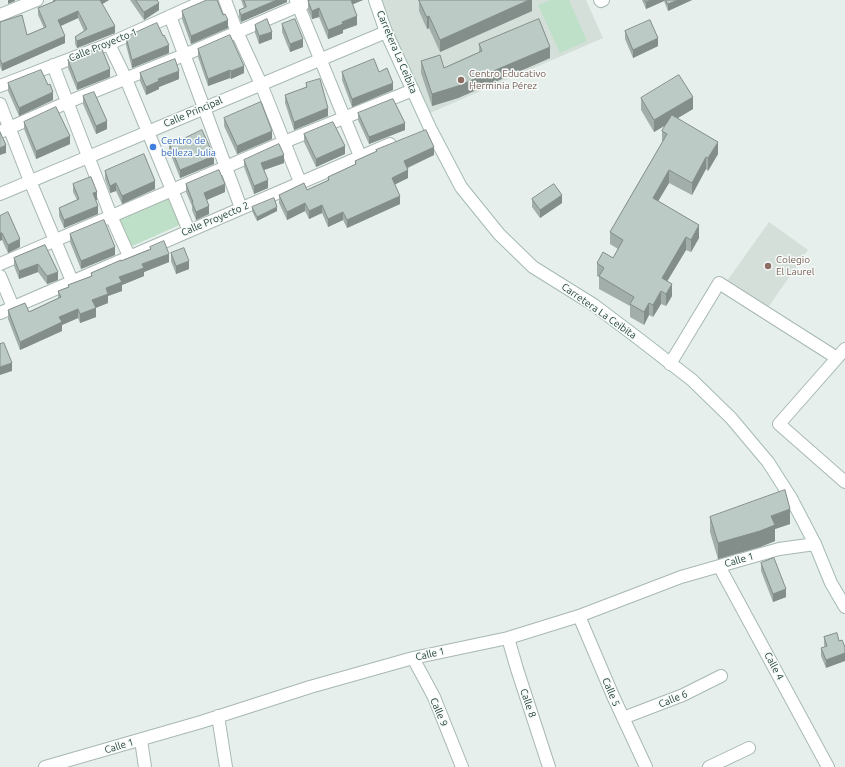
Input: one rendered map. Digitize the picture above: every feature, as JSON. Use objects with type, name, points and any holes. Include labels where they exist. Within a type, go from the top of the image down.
[{"type":"street","points":[[0,15],[37,0]]},
{"type":"street","name":"Calle Proyecto 1","points":[[0,86],[109,44],[206,0]]},
{"type":"street","points":[[225,0],[237,32],[261,84],[300,182]]},
{"type":"street","points":[[5,130],[68,102],[237,32],[297,3],[312,0]]},
{"type":"street","name":"Carretera La Ceibita","points":[[375,0],[386,32],[430,128],[461,187],[499,234],[534,267],[594,305],[692,380],[731,418],[768,462],[791,498],[815,544],[831,583],[845,607]]},
{"type":"street","points":[[297,3],[360,156]]},
{"type":"street","points":[[170,16],[241,208]]},
{"type":"street","name":"Calle Principal","points":[[0,194],[386,32]]},
{"type":"street","points":[[109,44],[126,78],[149,131],[189,231]]},
{"type":"street","points":[[53,65],[111,216],[129,256]]},
{"type":"street","points":[[0,264],[284,142],[413,90]]},
{"type":"street","points":[[0,104],[5,130],[30,182],[72,281]]},
{"type":"street","points":[[416,134],[430,128]]},
{"type":"street","name":"Calle Proyecto 2","points":[[0,313],[360,156],[402,140]]},
{"type":"street","points":[[0,276],[13,307]]},
{"type":"street","points":[[670,364],[719,283],[836,358]]},
{"type":"street","points":[[845,349],[779,424],[845,482]]},
{"type":"street","name":"Calle 1","points":[[45,767],[69,764],[310,687],[413,658],[508,638],[579,616],[681,577],[779,549],[815,544]]},
{"type":"street","name":"Calle 4","points":[[719,566],[828,767]]},
{"type":"street","name":"Calle 5","points":[[579,616],[646,767]]},
{"type":"street","name":"Calle 8","points":[[508,638],[516,669],[549,767]]},
{"type":"street","name":"Calle 9","points":[[413,658],[434,697],[462,767]]},
{"type":"street","name":"Calle 6","points":[[623,718],[683,695],[721,676]]},
{"type":"street","points":[[218,716],[226,767]]},
{"type":"street","points":[[141,740],[145,767]]},
{"type":"street","points":[[709,767],[749,748]]},
{"type":"shaded area","name":"Centro Educativo Herminia Pérez","points":[[381,0],[586,0],[603,38],[430,113],[399,46]]},
{"type":"shaded area","name":"Colegio El Laurel","points":[[769,222],[808,250],[767,309],[727,281]]},
{"type":"green space","points":[[550,0],[569,0],[587,41],[560,53],[538,5]]},
{"type":"green space","points":[[168,195],[182,224],[130,247],[115,217]]},
{"type":"building","points":[[54,0],[100,0],[115,26],[77,41],[75,37],[87,29],[78,11],[58,20],[65,36],[2,64],[0,59],[0,22],[22,15],[27,35],[46,27],[38,8],[55,1]]},
{"type":"building","points":[[136,0],[157,0],[159,3],[144,12]]},
{"type":"building","points":[[207,0],[217,0],[223,15],[225,14],[228,20],[191,36],[182,11]]},
{"type":"building","points":[[244,0],[277,0],[241,15],[239,10],[246,7]]},
{"type":"building","points":[[351,0],[357,16],[328,30],[319,8],[312,11],[308,1]]},
{"type":"building","points":[[419,0],[529,0],[440,40],[429,16],[427,17]]},
{"type":"building","points":[[666,0],[678,0],[668,4]]},
{"type":"building","points":[[267,19],[272,32],[259,36],[255,25]]},
{"type":"building","points":[[295,19],[303,39],[290,44],[282,24]]},
{"type":"building","points":[[539,19],[550,47],[458,86],[432,94],[421,61],[440,55],[444,68],[482,51],[479,44]]},
{"type":"building","points":[[650,20],[658,38],[633,50],[625,31]]},
{"type":"building","points":[[157,23],[169,45],[132,60],[126,37]]},
{"type":"building","points":[[230,35],[244,66],[208,79],[198,49]]},
{"type":"building","points":[[101,47],[110,69],[77,83],[68,60]]},
{"type":"building","points":[[175,59],[179,71],[158,79],[159,81],[146,87],[140,73]]},
{"type":"building","points":[[374,59],[379,72],[387,68],[393,83],[352,99],[342,72]]},
{"type":"building","points":[[41,70],[53,92],[19,108],[8,83]]},
{"type":"building","points":[[679,75],[693,97],[654,120],[641,98]]},
{"type":"building","points":[[320,79],[328,108],[294,122],[285,95],[307,87],[306,83]]},
{"type":"building","points":[[94,92],[107,121],[96,126],[83,96]]},
{"type":"building","points":[[393,99],[405,123],[369,137],[358,113]]},
{"type":"building","points":[[261,102],[272,131],[237,146],[224,118]]},
{"type":"building","points":[[56,107],[70,136],[36,151],[24,122]]},
{"type":"building","points":[[672,115],[718,142],[708,158],[706,157],[692,183],[669,170],[653,198],[699,225],[691,240],[686,237],[662,278],[672,284],[666,294],[661,291],[653,305],[649,303],[644,312],[630,304],[634,297],[599,276],[604,268],[597,263],[603,252],[613,258],[623,240],[610,232],[667,134],[662,131]]},
{"type":"building","points":[[333,122],[345,146],[316,159],[304,134]]},
{"type":"building","points":[[202,130],[214,156],[180,170],[169,143],[180,138],[180,140]]},
{"type":"building","points":[[426,130],[434,147],[404,161],[408,170],[392,178],[400,196],[347,220],[343,212],[328,219],[322,205],[309,211],[305,203],[287,212],[279,195],[304,183],[307,190],[329,180],[328,177],[356,164],[355,161],[377,151],[376,150]]},
{"type":"building","points":[[0,132],[6,145],[0,148]]},
{"type":"building","points":[[279,144],[284,155],[261,163],[268,180],[254,186],[244,160]]},
{"type":"building","points":[[144,154],[155,181],[122,196],[116,183],[110,186],[105,171]]},
{"type":"building","points":[[219,170],[225,184],[204,193],[209,206],[196,212],[186,184]]},
{"type":"building","points":[[91,177],[97,192],[93,193],[98,206],[64,220],[59,208],[79,199],[73,184]]},
{"type":"building","points":[[554,184],[562,195],[540,210],[532,199]]},
{"type":"building","points":[[274,198],[277,207],[257,217],[252,207]]},
{"type":"building","points":[[8,212],[20,239],[8,245],[2,233],[0,233],[0,216]]},
{"type":"building","points":[[104,220],[115,247],[81,261],[70,234]]},
{"type":"building","points":[[164,241],[169,254],[142,264],[144,268],[119,277],[122,282],[106,288],[108,294],[92,300],[96,308],[80,314],[78,309],[59,317],[62,322],[20,342],[8,310],[25,303],[29,312],[61,297],[58,291],[69,287],[68,285],[92,276],[91,273],[151,249],[150,247]]},
{"type":"building","points":[[45,245],[58,272],[47,276],[38,264],[19,271],[14,258]]},
{"type":"building","points":[[184,248],[189,261],[176,266],[171,253]]},
{"type":"building","points":[[4,343],[12,363],[0,367],[0,344]]},
{"type":"building","points":[[785,490],[790,509],[771,516],[775,525],[760,531],[718,543],[710,517]]},
{"type":"building","points":[[774,558],[786,589],[773,594],[761,563]]},
{"type":"building","points":[[837,633],[839,641],[842,640],[845,647],[845,653],[826,660],[821,648],[827,646],[824,637]]},
{"type":"place","name":"Centro Educativo Herminia Pérez","points":[[461,80]]},
{"type":"place","name":"Centro de belleza Julia","points":[[153,147]]},
{"type":"place","name":"Colegio El Laurel","points":[[768,266]]}]
